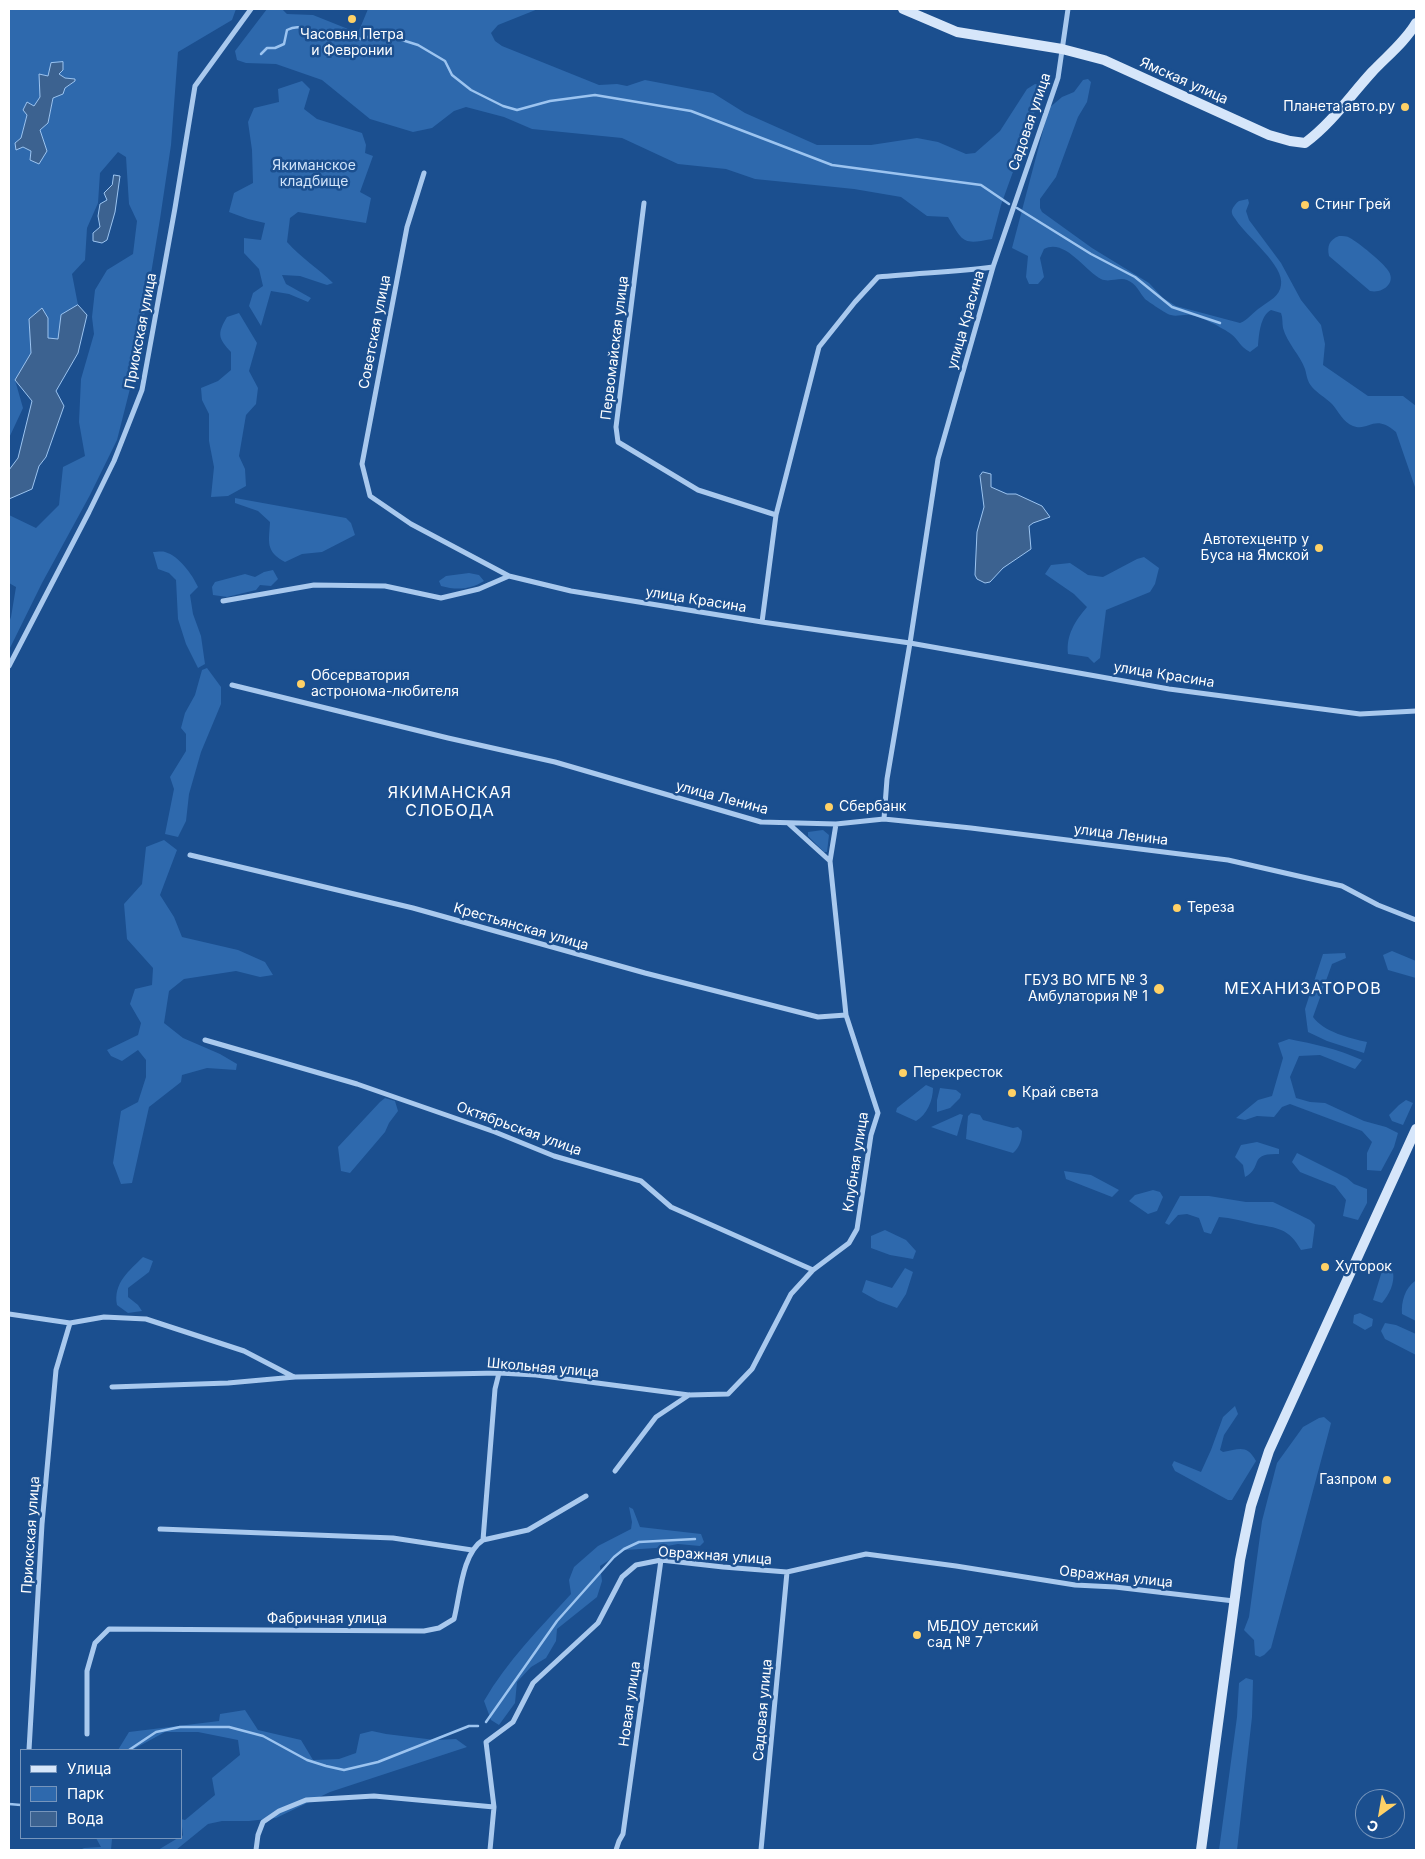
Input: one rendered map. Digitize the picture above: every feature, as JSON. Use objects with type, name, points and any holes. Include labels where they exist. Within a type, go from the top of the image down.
[{"type":"main road","name":"Ямская улица","points":[[903,9],[957,32],[1062,49],[1104,60],[1269,135],[1305,143],[1321,131],[1372,72],[1411,32],[1416,23]]},
{"type":"main road","points":[[1201,1850],[1240,1560],[1251,1506],[1270,1451],[1416,1129]]},
{"type":"street","name":"Приокская улица","points":[[9,666],[114,461],[142,390],[174,218],[194,86],[251,9]]},
{"type":"street","name":"Садовая улица","points":[[1011,212],[1058,78],[1068,9]]},
{"type":"street","name":"Советская улица","points":[[370,496],[362,464],[407,227],[424,173]]},
{"type":"street","name":"Первомайская улица","points":[[644,203],[616,427],[618,442],[698,490],[776,515]]},
{"type":"street","name":"улица Красина","points":[[884,819],[887,779],[938,459],[993,267],[1011,212]]},
{"type":"street","points":[[762,622],[776,515],[819,347],[878,277],[965,271],[993,267]]},
{"type":"street","name":"улица Красина","points":[[370,496],[411,524],[509,576],[571,591],[762,622],[910,643],[1169,689],[1360,714],[1416,711]]},
{"type":"street","points":[[223,601],[314,585],[385,586],[441,598],[479,589],[509,576]]},
{"type":"street","name":"улица Ленина","points":[[232,685],[555,762],[762,822],[836,824],[884,819],[1228,860],[1342,886],[1378,905],[1416,920]]},
{"type":"street","points":[[788,823],[830,861]]},
{"type":"street","name":"Клубная улица","points":[[728,1394],[752,1369],[791,1294],[812,1270],[849,1243],[857,1229],[871,1135],[878,1113],[846,1015],[830,861],[836,824]]},
{"type":"street","name":"Крестьянская улица","points":[[190,855],[413,908],[644,973],[818,1017],[846,1015]]},
{"type":"street","name":"Октябрьская улица","points":[[205,1040],[356,1084],[495,1132],[554,1156],[641,1181],[671,1207],[812,1270]]},
{"type":"street","name":"Школьная улица","points":[[9,1314],[70,1323],[104,1317],[146,1319],[244,1351],[295,1377]]},
{"type":"street","name":"Приокская улица","points":[[29,1749],[42,1524],[56,1370],[70,1323]]},
{"type":"street","points":[[483,1540],[495,1389],[498,1373]]},
{"type":"street","name":"Школьная улица","points":[[112,1387],[228,1383],[295,1377],[498,1373],[536,1375],[689,1395],[728,1394]]},
{"type":"street","points":[[615,1471],[656,1417],[689,1395]]},
{"type":"street","name":"Фабричная улица","points":[[87,1734],[87,1671],[95,1643],[109,1629],[424,1631],[438,1628],[454,1619],[460,1586],[472,1550],[483,1540],[528,1530],[586,1496]]},
{"type":"street","points":[[160,1529],[393,1538],[472,1550]]},
{"type":"street","name":"Овражная улица","points":[[494,1807],[486,1742],[513,1722],[533,1683],[598,1623],[622,1577],[636,1565],[661,1560],[787,1572],[866,1554],[1075,1585],[1115,1587],[1235,1601]]},
{"type":"street","name":"Новая улица","points":[[616,1850],[618,1841],[623,1834],[661,1560]]},
{"type":"street","name":"Садовая улица","points":[[761,1850],[787,1572]]},
{"type":"street","points":[[256,1850],[258,1835],[263,1822],[280,1811],[306,1800],[374,1796],[494,1807],[490,1850]]},
{"type":"green space","points":[[9,9],[236,9],[232,20],[178,52],[171,145],[160,219],[136,365],[117,440],[9,650],[9,622],[16,587],[9,583],[9,515],[36,528],[59,505],[63,467],[85,456],[79,422],[81,379],[94,334],[92,317],[95,290],[107,270],[133,254],[137,221],[129,204],[126,157],[118,152],[100,173],[98,203],[87,228],[85,260],[72,274],[78,305],[61,315],[59,339],[48,338],[48,318],[29,319],[31,353],[15,380],[23,408],[9,438]],"holes":[[[40,74],[48,76],[59,74],[65,78],[75,79],[65,88],[63,94],[53,98],[48,123],[39,130],[47,151],[31,151],[23,147],[17,149],[15,143],[21,138],[27,114],[24,109],[27,102],[34,106],[40,97]]]},
{"type":"green space","points":[[267,9],[282,9],[287,14],[313,15],[358,33],[368,9],[538,9],[498,25],[491,33],[495,41],[502,46],[599,85],[617,84],[627,86],[645,80],[713,93],[745,113],[817,145],[871,145],[917,138],[938,142],[966,154],[975,153],[1000,131],[1027,89],[1035,84],[1044,86],[1001,205],[992,239],[975,242],[964,240],[948,217],[927,216],[901,197],[854,189],[755,179],[726,169],[678,164],[622,138],[532,129],[504,117],[466,107],[454,111],[432,128],[413,132],[370,119],[322,80],[276,64],[246,63],[237,60],[235,51]]},
{"type":"green space","points":[[1088,79],[1091,82],[1087,102],[1078,117],[1056,177],[1040,199],[1042,212],[1092,248],[1149,283],[1163,298],[1176,306],[1240,323],[1274,298],[1279,292],[1281,285],[1281,277],[1271,260],[1241,227],[1232,214],[1234,206],[1239,201],[1248,199],[1249,203],[1246,211],[1249,220],[1281,263],[1301,300],[1321,325],[1325,344],[1323,365],[1368,396],[1403,396],[1416,406],[1416,490],[1396,432],[1377,423],[1363,427],[1353,426],[1312,387],[1308,381],[1303,364],[1285,333],[1281,313],[1271,310],[1267,313],[1261,326],[1258,346],[1250,352],[1231,334],[1205,320],[1188,315],[1175,316],[1158,308],[1145,299],[1136,286],[1127,280],[1101,279],[1060,248],[1044,249],[1040,258],[1044,277],[1038,284],[1029,284],[1026,277],[1028,256],[1012,248],[1049,108],[1062,97],[1074,92],[1083,80]]},
{"type":"green space","name":"Якиманское кладбище","points":[[302,81],[310,89],[304,109],[317,119],[362,133],[366,145],[365,153],[373,156],[360,192],[371,198],[366,223],[298,212],[290,218],[287,242],[333,283],[327,285],[300,276],[282,275],[286,284],[311,298],[308,302],[289,294],[271,291],[261,326],[249,306],[253,293],[263,286],[259,269],[244,253],[244,238],[261,240],[265,223],[229,212],[234,193],[253,183],[252,150],[248,122],[254,108],[279,102],[278,89]]},
{"type":"green space","points":[[1339,236],[1354,240],[1370,252],[1387,269],[1391,278],[1388,286],[1380,291],[1370,291],[1329,256],[1328,249],[1330,244],[1333,239]]},
{"type":"green space","points":[[239,313],[257,343],[249,371],[258,388],[256,404],[246,415],[239,456],[245,469],[246,486],[228,496],[211,497],[214,467],[209,441],[209,414],[202,400],[201,388],[218,381],[231,370],[231,352],[223,343],[220,332],[227,317]]},
{"type":"green space","points":[[235,498],[346,518],[351,523],[355,535],[322,552],[302,554],[285,562],[271,550],[269,541],[270,522],[258,511],[235,503]]},
{"type":"green space","points":[[153,552],[165,552],[175,557],[189,571],[198,587],[190,595],[193,614],[201,636],[205,664],[198,668],[186,644],[178,619],[176,580],[169,573],[158,569]]},
{"type":"green space","points":[[1144,557],[1159,568],[1155,584],[1150,592],[1106,610],[1100,658],[1094,663],[1088,657],[1068,654],[1068,641],[1072,629],[1087,607],[1074,594],[1045,574],[1051,565],[1070,563],[1088,575],[1103,577]]},
{"type":"green space","points":[[273,570],[278,579],[271,586],[260,585],[256,590],[227,597],[213,595],[212,587],[215,582],[245,574],[255,577]]},
{"type":"green space","points":[[469,573],[479,575],[484,581],[468,588],[458,589],[441,586],[439,581],[446,576]]},
{"type":"green space","points":[[207,668],[221,687],[221,704],[201,752],[189,794],[186,821],[178,837],[165,834],[174,789],[170,777],[186,751],[186,734],[181,728],[185,713],[195,695],[202,670]]},
{"type":"green space","points":[[823,830],[829,835],[827,852],[824,852],[808,836],[808,832]]},
{"type":"green space","points":[[164,840],[177,850],[160,895],[174,917],[182,937],[238,950],[265,962],[273,975],[260,977],[236,971],[184,979],[169,991],[164,1023],[183,1038],[220,1054],[237,1064],[236,1070],[207,1068],[182,1075],[181,1082],[149,1107],[132,1183],[121,1184],[113,1163],[121,1111],[138,1102],[146,1077],[146,1060],[138,1050],[122,1061],[111,1056],[107,1050],[138,1035],[141,1023],[130,1004],[135,989],[152,985],[153,968],[127,939],[124,904],[142,884],[146,847]]},
{"type":"green space","points":[[1392,951],[1416,961],[1416,978],[1388,970],[1383,955]]},
{"type":"green space","points":[[1345,953],[1346,958],[1332,964],[1313,1017],[1330,1030],[1367,1042],[1364,1053],[1327,1041],[1308,1032],[1305,1009],[1323,954]]},
{"type":"green space","points":[[1289,1039],[1335,1050],[1362,1060],[1355,1069],[1320,1055],[1299,1056],[1290,1077],[1296,1098],[1310,1102],[1325,1103],[1364,1121],[1386,1127],[1398,1133],[1394,1147],[1381,1171],[1367,1170],[1367,1153],[1372,1142],[1362,1131],[1290,1104],[1282,1107],[1274,1117],[1257,1116],[1245,1120],[1236,1118],[1258,1100],[1272,1096],[1283,1058],[1278,1043]]},
{"type":"green space","points":[[926,1085],[933,1088],[932,1097],[929,1107],[920,1118],[916,1121],[896,1112],[897,1108]]},
{"type":"green space","points":[[940,1088],[956,1090],[961,1094],[960,1098],[950,1108],[937,1112],[937,1100]]},
{"type":"green space","points":[[385,1098],[395,1101],[398,1111],[385,1132],[350,1173],[341,1171],[338,1147]]},
{"type":"green space","points":[[1406,1100],[1413,1103],[1403,1125],[1392,1121],[1389,1115]]},
{"type":"green space","points":[[971,1113],[980,1115],[983,1120],[1013,1128],[1018,1127],[1022,1131],[1019,1146],[1013,1153],[966,1139],[968,1116]]},
{"type":"green space","points":[[960,1114],[963,1115],[957,1136],[931,1127]]},
{"type":"green space","points":[[1257,1142],[1279,1149],[1279,1154],[1269,1154],[1259,1158],[1254,1169],[1245,1177],[1243,1165],[1235,1157],[1241,1145]]},
{"type":"green space","points":[[1297,1153],[1367,1189],[1367,1203],[1358,1220],[1343,1216],[1346,1200],[1335,1186],[1300,1172],[1292,1162]]},
{"type":"green space","points":[[1064,1171],[1091,1175],[1119,1190],[1112,1197],[1066,1179]]},
{"type":"green space","points":[[1153,1190],[1160,1192],[1163,1197],[1157,1211],[1148,1214],[1129,1201],[1135,1195]]},
{"type":"green space","points":[[1180,1196],[1209,1196],[1246,1202],[1273,1202],[1310,1220],[1315,1225],[1312,1248],[1301,1250],[1292,1237],[1282,1230],[1228,1218],[1219,1217],[1211,1234],[1204,1232],[1199,1218],[1187,1214],[1178,1215],[1169,1225],[1165,1223]]},
{"type":"green space","points":[[885,1230],[906,1240],[916,1251],[913,1259],[890,1255],[871,1248],[871,1236]]},
{"type":"green space","points":[[143,1257],[153,1261],[149,1272],[128,1288],[128,1297],[142,1311],[128,1313],[117,1305],[117,1290],[123,1278]]},
{"type":"green space","points":[[905,1268],[913,1272],[906,1294],[897,1308],[878,1301],[862,1292],[866,1280],[892,1288]]},
{"type":"green space","points":[[1382,1271],[1393,1272],[1393,1280],[1389,1293],[1382,1303],[1373,1300]]},
{"type":"green space","points":[[1415,1281],[1416,1321],[1402,1314],[1406,1291]]},
{"type":"green space","points":[[1360,1313],[1373,1319],[1372,1326],[1365,1330],[1353,1323],[1354,1315]]},
{"type":"green space","points":[[1385,1323],[1396,1325],[1416,1334],[1416,1355],[1385,1339],[1381,1331]]},
{"type":"green space","points":[[1235,1406],[1238,1414],[1224,1435],[1220,1450],[1223,1452],[1238,1449],[1246,1450],[1256,1461],[1232,1500],[1228,1500],[1175,1471],[1172,1465],[1174,1461],[1201,1472],[1223,1417]]},
{"type":"green space","points":[[1324,1417],[1331,1423],[1330,1427],[1271,1648],[1260,1657],[1255,1655],[1254,1640],[1244,1630],[1249,1617],[1262,1521],[1277,1463],[1303,1427]]},
{"type":"green space","points":[[629,1507],[633,1509],[640,1527],[701,1534],[704,1542],[700,1546],[678,1544],[625,1550],[600,1566],[602,1581],[597,1597],[557,1629],[556,1641],[546,1658],[531,1667],[517,1682],[515,1703],[499,1725],[491,1720],[484,1701],[513,1659],[571,1594],[569,1580],[574,1567],[598,1546],[631,1529],[632,1522]]},
{"type":"green space","points":[[1246,1678],[1253,1680],[1252,1717],[1237,1850],[1219,1850],[1237,1717],[1239,1683]]},
{"type":"green space","points":[[245,1710],[258,1730],[301,1740],[313,1760],[339,1759],[356,1753],[360,1734],[372,1731],[435,1740],[456,1739],[467,1747],[330,1792],[276,1818],[222,1821],[208,1824],[176,1850],[158,1850],[176,1839],[182,1839],[182,1819],[185,1820],[215,1795],[212,1778],[240,1755],[238,1740],[198,1732],[165,1732],[134,1749],[119,1749],[129,1732],[219,1721],[220,1714]]},
{"type":"green space","points":[[97,1839],[112,1839],[111,1850],[80,1850],[84,1848],[101,1847]]},
{"type":"water","points":[[63,62],[63,70],[59,74],[65,78],[75,79],[75,81],[65,88],[63,94],[53,98],[48,123],[40,130],[47,151],[39,164],[30,160],[31,151],[23,147],[16,150],[15,143],[21,138],[27,115],[23,110],[27,102],[34,106],[40,97],[39,74],[48,76],[51,63]]},
{"type":"water","points":[[114,175],[120,176],[115,212],[107,240],[102,243],[93,241],[93,233],[100,227],[98,216],[100,204],[107,200],[104,193],[112,185]]},
{"type":"water","points":[[78,305],[87,315],[78,353],[56,391],[64,406],[46,457],[39,466],[32,489],[9,499],[9,470],[18,458],[32,401],[15,380],[31,353],[29,319],[42,308],[48,318],[48,338],[58,339],[61,315]]},
{"type":"water","points":[[983,472],[991,474],[991,487],[1007,494],[1016,494],[1042,506],[1050,517],[1029,526],[1031,549],[1003,568],[990,582],[985,583],[977,579],[975,575],[977,532],[984,507],[980,476]]},
{"type":"waterway","points":[[261,54],[267,48],[275,48],[284,44],[287,30],[298,27],[329,37],[348,32],[352,37],[361,39],[378,34],[389,36],[418,45],[445,61],[452,75],[471,90],[503,106],[517,110],[550,101],[595,95],[691,111],[832,165],[981,185],[1009,204]]},
{"type":"waterway","points":[[1017,208],[1091,254],[1135,277],[1172,307],[1220,323]]},
{"type":"waterway","points":[[486,1722],[557,1621],[614,1557],[624,1549],[639,1542],[695,1539]]},
{"type":"waterway","points":[[130,1749],[156,1732],[180,1727],[229,1727],[263,1736],[307,1760],[344,1770],[378,1762],[469,1726],[478,1726]]},
{"type":"waterway","points":[[9,1804],[20,1805]]},
{"type":"place","name":"Часовня Петра и Февронии","points":[[352,19]]},
{"type":"place","name":"Планета авто.ру","points":[[1405,107]]},
{"type":"place","name":"Стинг Грей","points":[[1305,205]]},
{"type":"place","name":"Автотехцентр у Буса на Ямской","points":[[1319,548]]},
{"type":"place","name":"Обсерватория астронома-любителя","points":[[301,684]]},
{"type":"place","name":"Сбербанк","points":[[829,807]]},
{"type":"place","name":"Тереза","points":[[1177,908]]},
{"type":"place","name":"ГБУЗ ВО МГБ № 3 Амбулатория № 1","points":[[1159,989]]},
{"type":"place","name":"Перекресток","points":[[903,1073]]},
{"type":"place","name":"Край света","points":[[1012,1093]]},
{"type":"place","name":"Хуторок","points":[[1325,1267]]},
{"type":"place","name":"Газпром","points":[[1387,1480]]},
{"type":"place","name":"МБДОУ детский сад № 7","points":[[917,1635]]},
{"type":"district","name":"ЯКИМАНСКАЯ СЛОБОДА","points":[[450,802]]},
{"type":"district","name":"МЕХАНИЗАТОРОВ","points":[[1303,989]]}]
